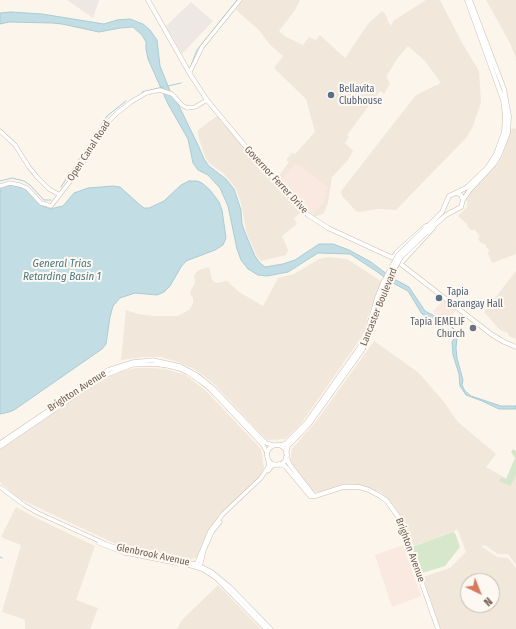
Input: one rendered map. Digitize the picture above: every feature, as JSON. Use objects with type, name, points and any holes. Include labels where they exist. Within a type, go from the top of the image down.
[{"type":"main road","name":"Governor Ferrer Drive","points":[[148,0],[207,100],[255,158],[308,215],[328,228],[401,263],[491,334],[516,347]]},
{"type":"main road","points":[[467,0],[503,100],[505,124],[500,146],[492,162],[470,186],[450,195],[447,202],[449,208],[454,210],[461,207],[463,200],[469,191],[494,164],[499,156],[508,133],[509,116],[507,99],[470,0]]},
{"type":"main road","points":[[457,193],[463,200]]},
{"type":"main road","name":"Lancaster Boulevard","points":[[440,217],[447,202]]},
{"type":"main road","name":"Lancaster Boulevard","points":[[286,455],[288,446],[309,424],[363,349],[370,336],[383,283],[398,255],[440,217],[454,210]]},
{"type":"main road","points":[[393,258],[397,252],[421,229],[440,217]]},
{"type":"main road","points":[[401,263],[428,235],[440,217]]},
{"type":"main road","name":"Lancaster Boulevard","points":[[280,445],[285,444],[306,422],[360,347],[379,299]]},
{"type":"main road","points":[[274,445],[280,445],[284,448],[290,465],[315,496],[308,495],[285,466],[268,460],[267,453],[269,448],[274,445]]},
{"type":"main road","points":[[277,464],[284,461],[286,455]]},
{"type":"main road","name":"Brighton Avenue","points":[[315,496],[344,487],[358,487],[369,490],[386,501],[399,518],[438,629]]},
{"type":"street","points":[[190,72],[201,49],[240,0]]},
{"type":"street","name":"Open Canal Road","points":[[58,197],[114,115],[131,102],[146,93],[160,90],[165,93],[172,94],[183,106],[190,108],[195,107],[207,100]]},
{"type":"street","points":[[0,131],[15,145],[37,177],[58,197],[50,204],[44,204],[26,188],[20,185],[10,183],[0,186]]},
{"type":"street","name":"Brighton Avenue","points":[[0,442],[108,370],[133,362],[153,360],[180,366],[197,375],[212,388],[266,443],[274,445]]},
{"type":"street","name":"Brighton Avenue","points":[[0,447],[104,376],[132,365],[154,364],[180,369],[204,384],[263,445],[267,453]]},
{"type":"street","points":[[198,566],[210,531],[223,514],[261,478],[268,467],[268,460]]},
{"type":"street","points":[[198,566],[212,532],[224,515],[257,486],[271,467],[277,464]]},
{"type":"street","name":"Glenbrook Avenue","points":[[0,487],[24,505],[38,513],[106,544],[142,554],[198,566],[222,578],[271,629]]},
{"type":"street","name":"Glenbrook Avenue","points":[[0,490],[37,515],[113,549],[141,557],[198,566],[218,579],[266,629]]},
{"type":"shaded area","points":[[67,0],[99,0],[93,18]]},
{"type":"shaded area","points":[[243,0],[300,0],[295,10],[279,31],[286,37],[303,45],[309,37],[316,40],[320,35],[345,58],[368,24],[382,11],[392,26],[393,21],[426,0],[440,0],[461,41],[479,71],[481,102],[473,126],[466,138],[396,210],[377,209],[359,212],[356,211],[342,196],[341,191],[416,95],[441,83],[425,61],[408,46],[397,59],[386,77],[390,83],[384,94],[380,91],[347,135],[349,137],[345,143],[353,151],[348,160],[332,177],[328,202],[324,213],[315,217],[278,177],[289,162],[286,160],[292,153],[295,154],[315,132],[306,99],[274,68],[283,56],[269,44],[259,30],[236,10]]},
{"type":"shaded area","points":[[486,0],[516,0],[516,58],[510,43]]},
{"type":"shaded area","points":[[191,2],[213,21],[182,54],[166,26]]},
{"type":"shaded area","points":[[217,116],[303,211],[294,218],[297,224],[282,236],[288,250],[286,255],[261,261],[257,256],[247,234],[241,203],[235,187],[223,173],[209,163],[205,157],[198,135],[198,130]]},
{"type":"shaded area","points":[[512,128],[516,129],[516,254],[492,263],[488,254],[489,250],[486,245],[480,242],[478,238],[480,237],[475,230],[471,230],[458,216],[467,207],[467,200],[470,194],[497,165],[502,157]]},
{"type":"shaded area","points":[[295,163],[328,187],[324,202],[313,214],[281,180]]},
{"type":"shaded area","points":[[329,257],[347,259],[381,281],[368,316],[363,335],[300,425],[285,439],[266,439],[212,382],[194,369],[161,357],[143,357],[121,360],[126,310],[138,314],[154,316],[177,316],[184,313],[190,309],[193,304],[193,298],[190,294],[195,283],[194,275],[199,270],[209,267],[214,282],[217,283],[227,281],[239,292],[263,306],[278,278],[294,274],[319,259]]},
{"type":"shaded area","points":[[516,271],[516,339],[509,336],[508,333],[500,330],[484,312]]},
{"type":"shaded area","points":[[444,300],[456,310],[449,319],[439,317],[433,311]]},
{"type":"shaded area","points":[[374,341],[419,373],[443,401],[458,422],[496,454],[486,467],[509,480],[516,466],[516,565],[508,554],[498,554],[485,545],[481,546],[497,557],[508,558],[516,568],[516,629],[438,629],[423,577],[450,568],[466,552],[458,531],[456,529],[455,531],[411,547],[401,517],[393,504],[380,492],[352,484],[343,484],[320,492],[312,491],[290,461],[292,449],[318,419]]},
{"type":"shaded area","points":[[137,368],[165,369],[185,375],[206,391],[261,449],[264,469],[256,482],[224,512],[210,531],[197,557],[189,560],[127,549],[18,498],[0,482],[0,449],[108,377],[122,371]]},
{"type":"shaded area","points":[[16,507],[95,546],[76,600],[98,608],[90,629],[25,629],[25,620],[2,612],[21,545],[1,537]]},
{"type":"shaded area","points":[[403,545],[421,596],[392,607],[375,555]]},
{"type":"shaded area","points":[[218,585],[261,629],[177,629],[182,620]]},
{"type":"green space","points":[[513,449],[516,451],[516,476],[510,486],[499,481],[501,477],[506,479],[515,458],[511,452]]},
{"type":"green space","points":[[453,532],[455,533],[460,547],[445,566],[422,573],[412,547]]},
{"type":"water","points":[[11,12],[42,14],[104,24],[117,20],[130,19],[143,24],[150,30],[157,40],[160,66],[172,96],[178,104],[204,159],[209,166],[226,179],[234,189],[241,210],[242,224],[255,256],[260,263],[265,267],[283,264],[295,260],[319,244],[333,244],[349,250],[371,262],[392,278],[409,287],[425,311],[448,323],[452,327],[445,323],[442,324],[422,314],[408,291],[391,282],[350,254],[318,253],[288,272],[267,276],[258,275],[248,269],[241,260],[237,249],[228,206],[220,188],[208,175],[198,170],[193,163],[188,139],[168,104],[148,59],[146,42],[142,35],[133,27],[99,32],[52,23],[9,22],[0,24],[0,13]]},
{"type":"water","name":"General Trias Retarding Basin 1","points":[[189,181],[197,181],[202,183],[210,190],[219,202],[222,210],[226,238],[223,245],[215,250],[186,261],[170,286],[164,292],[157,295],[135,293],[120,298],[113,306],[106,344],[102,349],[14,410],[0,414],[0,187],[11,185],[24,188],[43,206],[50,209],[63,206],[74,193],[88,188],[113,186],[120,187],[144,208],[149,208],[164,201],[181,185]]},
{"type":"water","points":[[452,327],[457,337],[457,358],[463,380],[462,385],[465,391],[471,396],[501,406],[516,406],[516,409],[499,409],[466,395],[460,386],[459,374],[453,355],[452,342],[455,334]]},
{"type":"waterway","points":[[190,68],[197,50],[237,0]]},
{"type":"waterway","points":[[168,86],[181,83]]},
{"type":"waterway","points":[[142,92],[163,87]]},
{"type":"waterway","points":[[61,187],[107,116],[126,101]]},
{"type":"waterway","points":[[0,181],[12,178],[24,181],[30,185],[44,200],[51,200]]},
{"type":"place","name":"Bellavita Clubhouse","points":[[331,95]]},
{"type":"place","name":"Tapia Barangay Hall","points":[[439,298]]},
{"type":"place","name":"Tapia IEMELIF Church","points":[[473,328]]}]
